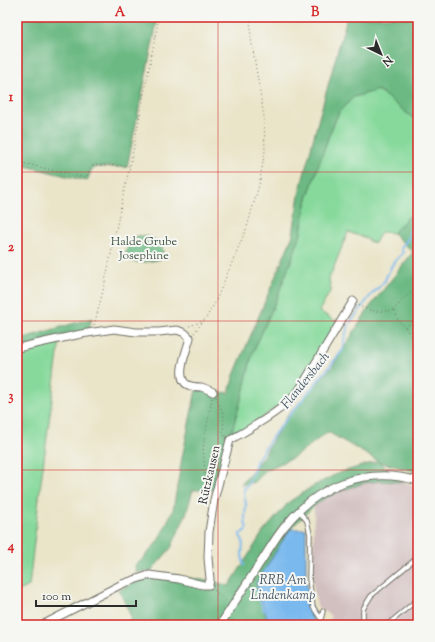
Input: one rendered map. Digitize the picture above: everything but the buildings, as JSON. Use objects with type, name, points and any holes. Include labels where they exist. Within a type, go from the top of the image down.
[{"type":"street","name":"Rützkausen","points":[[209,585],[208,544],[210,526],[214,500],[230,440],[255,426],[287,403],[298,392],[356,303]]},
{"type":"street","points":[[17,348],[92,332],[114,329],[136,332],[177,330],[190,338],[181,371],[183,381],[192,387],[203,387],[213,392]]},
{"type":"street","points":[[220,625],[285,526],[299,511],[320,494],[340,483],[362,477],[384,475],[405,477],[418,481]]},
{"type":"street","points":[[42,625],[122,584],[149,575],[209,585]]},
{"type":"lane","points":[[299,511],[307,521],[310,534],[309,579],[313,607],[321,619],[323,611]]},
{"type":"lane","points":[[363,625],[363,609],[371,596],[418,557]]},
{"type":"lane","points":[[386,625],[418,599]]},
{"type":"path","points":[[92,332],[130,166],[159,17]]},
{"type":"path","points":[[190,338],[206,318],[215,303],[247,227],[259,185],[264,151],[264,117],[251,38],[250,17]]},
{"type":"path","points":[[17,162],[86,177],[93,165],[130,166]]},
{"type":"path","points":[[356,303],[366,310],[382,312],[394,310],[418,287]]},
{"type":"path","points":[[394,310],[398,320],[418,345]]},
{"type":"path","points":[[177,330],[198,323],[206,318]]},
{"type":"path","points":[[405,327],[418,319]]},
{"type":"path","points":[[213,392],[224,416],[223,432],[225,438],[230,440]]},
{"type":"path","points":[[207,501],[203,447],[213,392]]},
{"type":"path","points":[[209,585],[232,606]]},
{"type":"shaded area","points":[[380,481],[403,482],[418,486],[418,625],[328,625],[331,616],[317,606],[313,584],[314,506],[323,499],[343,490],[364,483]]},
{"type":"green space","points":[[17,17],[158,17],[127,167],[96,167],[92,169],[87,181],[17,164]]},
{"type":"green space","points":[[346,17],[418,17],[418,122],[378,90],[354,97],[339,112],[329,135],[307,199],[300,237],[276,300],[252,355],[243,393],[215,490],[193,490],[186,514],[171,548],[151,571],[136,572],[135,565],[142,560],[158,541],[173,510],[196,390],[229,393],[234,375],[293,235],[299,194]]},
{"type":"green space","points":[[378,90],[418,122],[418,200],[415,210],[393,233],[381,232],[375,243],[348,232],[329,279],[331,290],[319,311],[337,322],[293,394],[262,418],[230,437],[252,355],[276,300],[300,237],[307,199],[329,135],[339,112],[354,97]]},
{"type":"green space","points":[[418,200],[418,472],[379,462],[403,482],[380,481],[364,483],[343,490],[323,499],[290,529],[256,583],[269,625],[120,625],[132,619],[119,590],[138,580],[162,573],[229,586],[263,532],[289,502],[313,486],[339,473],[378,461],[328,432],[294,457],[266,470],[255,482],[241,485],[264,455],[287,416],[332,367],[369,308],[413,252],[393,233],[415,210]]},
{"type":"green space","name":"Halde Grube Josephine","points":[[137,236],[149,237],[157,241],[163,252],[161,259],[147,262],[133,262],[124,258],[130,240]]},
{"type":"green space","points":[[92,318],[88,332],[17,351],[17,340]]},
{"type":"green space","points":[[60,339],[29,586],[17,592],[17,351]]},
{"type":"water","name":"RRB Am Lindenkamp","points":[[290,529],[306,529],[306,580],[314,625],[269,625],[256,583]]},
{"type":"waterway","name":"Flandersbach","points":[[244,565],[242,555],[243,541],[240,536],[240,534],[247,528],[245,522],[246,505],[244,489],[248,485],[257,460],[275,433],[343,350],[344,340],[349,324],[371,295],[384,282],[393,263],[403,253],[401,247],[408,239],[410,230],[418,217]]},
{"type":"waterway","name":"Flandersbach","points":[[256,590],[264,611]]}]
